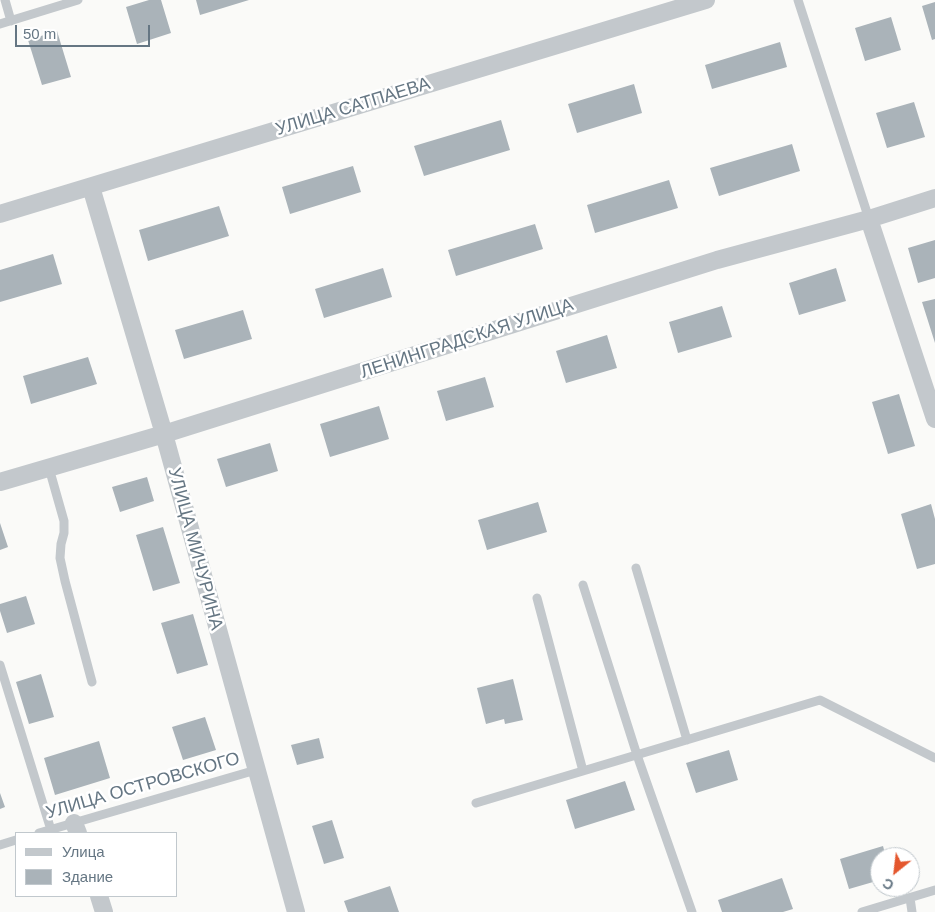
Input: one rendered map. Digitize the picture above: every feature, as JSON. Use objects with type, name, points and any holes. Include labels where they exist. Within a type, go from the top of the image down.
[{"type":"street","name":"УЛИЦА САТПАЕВА","points":[[0,214],[706,0]]},
{"type":"street","name":"УЛИЦА МИЧУРИНА","points":[[91,187],[164,434],[296,912]]},
{"type":"street","name":"ЛЕНИНГРАДСКАЯ УЛИЦА","points":[[0,482],[164,434],[717,260],[869,219],[935,198]]},
{"type":"street","points":[[869,219],[935,420]]},
{"type":"street","points":[[99,897],[104,912]]},
{"type":"lane","points":[[5,0],[11,21]]},
{"type":"lane","points":[[0,24],[78,0]]},
{"type":"lane","points":[[798,0],[869,219]]},
{"type":"lane","points":[[49,468],[64,521],[60,558],[63,574],[92,682]]},
{"type":"lane","points":[[636,568],[687,740]]},
{"type":"lane","points":[[583,585],[637,755],[692,912]]},
{"type":"lane","points":[[537,598],[583,771]]},
{"type":"lane","points":[[0,665],[50,830]]},
{"type":"lane","points":[[476,803],[820,700],[935,758]]},
{"type":"lane","name":"УЛИЦА ОСТРОВСКОГО","points":[[43,832],[76,828],[256,770]]},
{"type":"lane","points":[[0,845],[15,840]]},
{"type":"lane","points":[[862,912],[935,890]]},
{"type":"lane","points":[[910,898],[912,912]]},
{"type":"building","points":[[149,0],[161,0],[171,33],[137,44],[126,7]]},
{"type":"building","points":[[196,0],[249,0],[200,15]]},
{"type":"building","points":[[935,2],[935,39],[932,40],[922,6]]},
{"type":"building","points":[[891,17],[901,50],[865,61],[855,28]]},
{"type":"building","points":[[57,31],[71,77],[42,85],[28,40]]},
{"type":"building","points":[[780,42],[787,67],[712,89],[705,65]]},
{"type":"building","points":[[634,84],[642,113],[577,133],[568,104]]},
{"type":"building","points":[[914,102],[925,137],[887,148],[876,113]]},
{"type":"building","points":[[501,120],[510,150],[424,176],[414,146]]},
{"type":"building","points":[[792,144],[800,171],[719,196],[710,168]]},
{"type":"building","points":[[353,166],[361,192],[290,214],[282,187]]},
{"type":"building","points":[[669,180],[678,208],[595,233],[587,205]]},
{"type":"building","points":[[219,206],[229,236],[148,261],[139,230]]},
{"type":"building","points":[[535,224],[543,249],[456,276],[448,250]]},
{"type":"building","points":[[935,240],[935,278],[918,283],[908,248]]},
{"type":"building","points":[[53,254],[62,284],[0,302],[0,270]]},
{"type":"building","points":[[383,268],[392,297],[324,318],[315,289]]},
{"type":"building","points":[[836,268],[846,301],[799,315],[789,283]]},
{"type":"building","points":[[935,299],[935,343],[922,302]]},
{"type":"building","points":[[722,306],[732,337],[678,353],[669,322]]},
{"type":"building","points":[[243,310],[252,339],[184,359],[175,330]]},
{"type":"building","points":[[607,335],[617,368],[566,383],[556,351]]},
{"type":"building","points":[[88,357],[97,384],[31,404],[23,376]]},
{"type":"building","points":[[485,377],[494,407],[446,421],[437,391]]},
{"type":"building","points":[[899,394],[915,446],[888,454],[872,402]]},
{"type":"building","points":[[379,406],[389,439],[330,457],[320,424]]},
{"type":"building","points":[[270,443],[278,471],[226,487],[217,459]]},
{"type":"building","points":[[147,477],[154,501],[120,512],[112,487]]},
{"type":"building","points":[[538,502],[547,532],[487,550],[478,520]]},
{"type":"building","points":[[931,504],[935,519],[935,564],[917,569],[901,514]]},
{"type":"building","points":[[0,523],[8,547],[0,550]]},
{"type":"building","points":[[163,527],[180,583],[153,591],[136,535]]},
{"type":"building","points":[[26,596],[35,624],[7,633],[0,611],[0,604]]},
{"type":"building","points":[[193,614],[208,665],[177,674],[161,623]]},
{"type":"building","points":[[41,674],[54,717],[29,724],[16,682]]},
{"type":"building","points":[[513,679],[523,720],[505,724],[504,719],[486,724],[477,688]]},
{"type":"building","points":[[205,717],[216,750],[183,760],[172,727]]},
{"type":"building","points":[[319,738],[324,758],[297,765],[291,745]]},
{"type":"building","points":[[99,741],[110,778],[55,795],[44,758]]},
{"type":"building","points":[[729,750],[738,780],[696,793],[686,763]]},
{"type":"building","points":[[625,781],[635,810],[575,829],[566,800]]},
{"type":"building","points":[[0,793],[5,807],[0,809]]},
{"type":"building","points":[[332,820],[344,858],[324,864],[312,826]]},
{"type":"building","points":[[870,850],[870,883],[849,889],[840,859]]},
{"type":"building","points":[[782,878],[793,909],[783,912],[722,912],[718,900]]},
{"type":"building","points":[[390,886],[399,912],[348,912],[344,901]]}]
